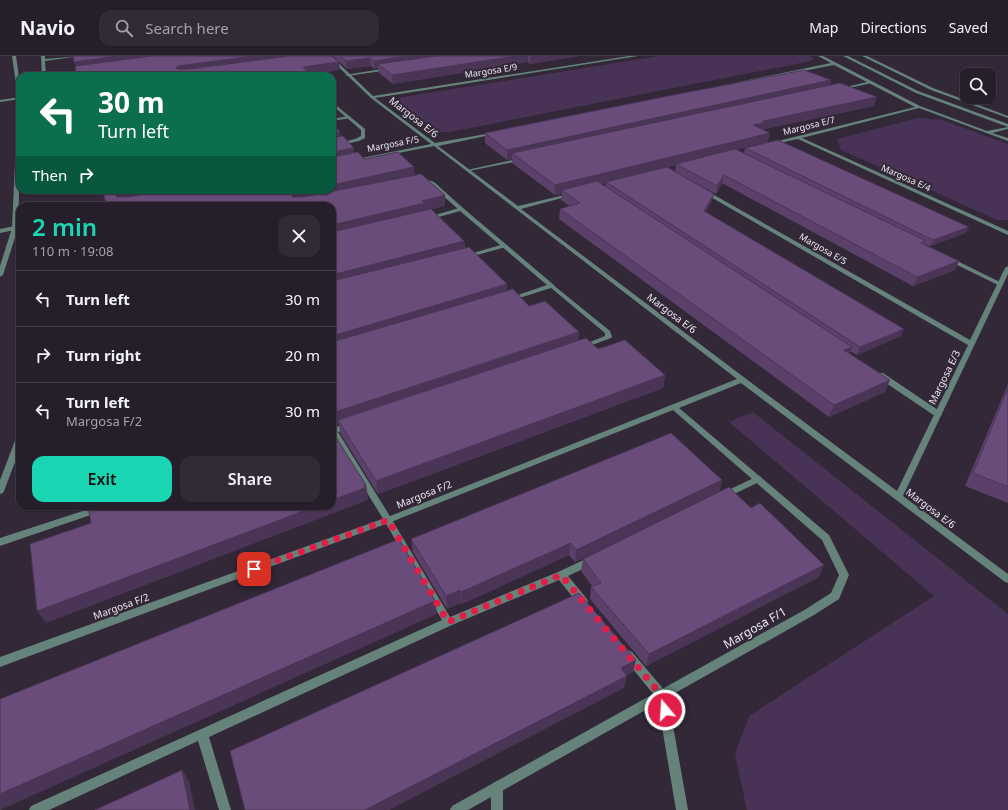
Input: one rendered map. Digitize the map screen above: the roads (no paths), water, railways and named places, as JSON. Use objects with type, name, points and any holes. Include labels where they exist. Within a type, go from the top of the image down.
[{"type":"street","points":[[14,56],[16,72]]},
{"type":"street","points":[[44,72],[43,58],[78,56]]},
{"type":"street","name":"Margosa E/6","points":[[332,56],[348,75],[372,97],[434,145],[469,170],[742,380],[1008,579]]},
{"type":"street","name":"Margosa E/9","points":[[372,97],[636,56]]},
{"type":"street","points":[[820,56],[919,107],[1008,140]]},
{"type":"street","points":[[845,56],[917,92],[1008,127]]},
{"type":"street","points":[[864,56],[932,89],[1008,117]]},
{"type":"street","points":[[734,84],[833,64]]},
{"type":"street","points":[[348,75],[394,68]]},
{"type":"street","points":[[76,72],[92,70]]},
{"type":"street","points":[[832,91],[871,82]]},
{"type":"street","points":[[0,101],[16,99]]},
{"type":"street","points":[[336,106],[363,130],[363,136],[357,140],[336,145]]},
{"type":"street","name":"Margosa E/7","points":[[769,144],[919,107]]},
{"type":"street","points":[[336,119],[349,117]]},
{"type":"street","points":[[988,132],[1008,127]]},
{"type":"street","name":"Margosa F/5","points":[[336,164],[503,131]]},
{"type":"street","name":"Margosa E/4","points":[[797,137],[1008,232]]},
{"type":"street","points":[[469,170],[531,157]]},
{"type":"street","points":[[412,182],[420,180],[432,183],[504,246],[608,332],[609,337],[604,340],[574,350]]},
{"type":"street","name":"Margosa E/5","points":[[701,190],[971,344]]},
{"type":"street","points":[[517,208],[576,193]]},
{"type":"street","points":[[424,219],[461,209]]},
{"type":"street","points":[[0,232],[16,228]]},
{"type":"street","points":[[0,275],[16,231]]},
{"type":"street","points":[[459,258],[504,246]]},
{"type":"street","points":[[944,256],[1000,284]]},
{"type":"street","name":"Margosa E/3","points":[[899,496],[1008,268]]},
{"type":"street","points":[[503,302],[552,286]]},
{"type":"street","points":[[872,370],[938,414]]},
{"type":"street","name":"Margosa F/2","points":[[0,662],[388,520],[742,380]]},
{"type":"street","name":"Margosa F/1","points":[[456,810],[662,696],[810,612],[835,596],[844,575],[826,538],[674,407]]},
{"type":"street","points":[[336,429],[356,423]]},
{"type":"street","points":[[336,436],[388,520],[448,622]]},
{"type":"street","points":[[0,491],[16,451]]},
{"type":"street","points":[[716,500],[758,479]]},
{"type":"street","points":[[0,542],[96,510]]},
{"type":"street","points":[[35,810],[448,622],[561,575],[603,554]]},
{"type":"street","points":[[561,575],[591,611]]},
{"type":"street","points":[[622,647],[662,696],[682,810]]},
{"type":"street","points":[[202,734],[225,810]]},
{"type":"street","points":[[497,788],[497,810]]}]
